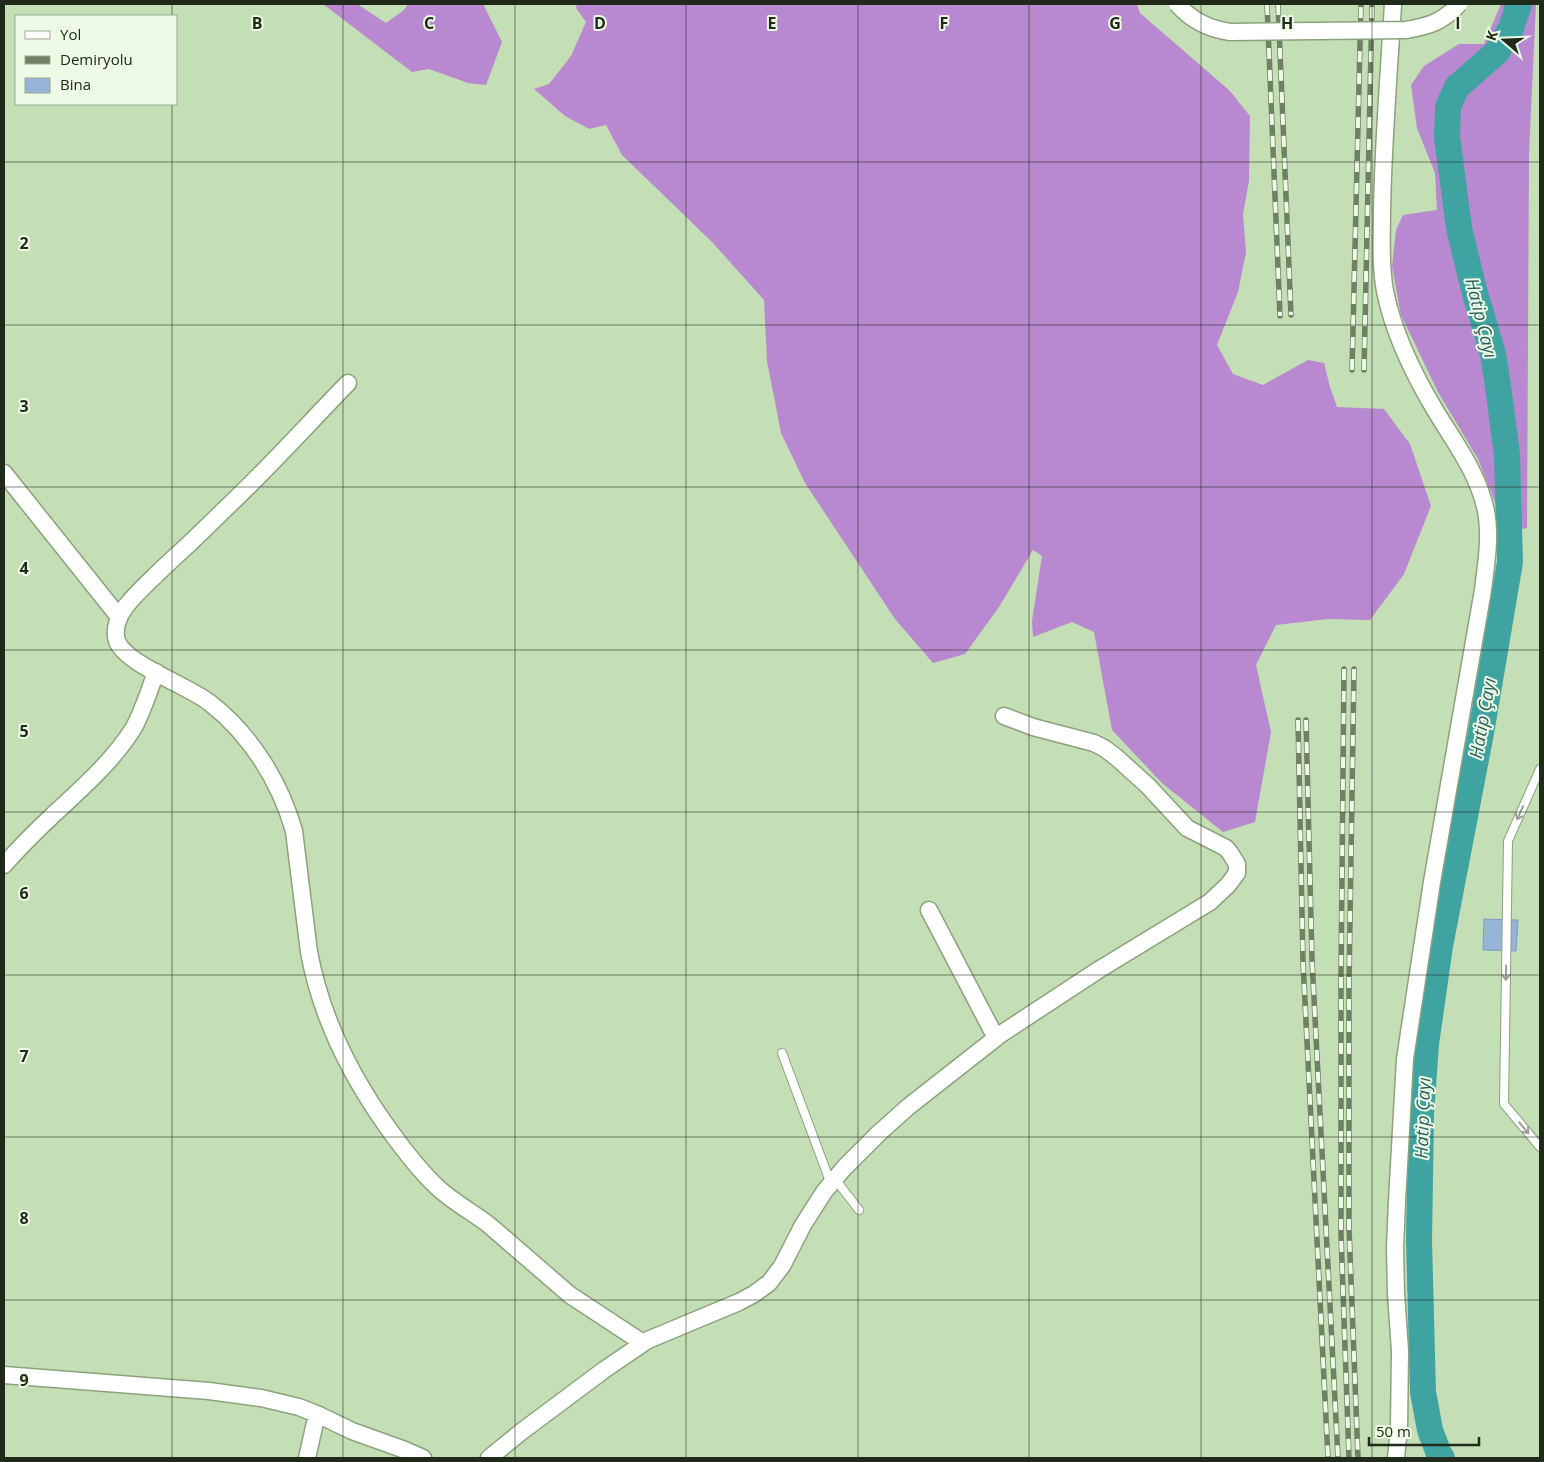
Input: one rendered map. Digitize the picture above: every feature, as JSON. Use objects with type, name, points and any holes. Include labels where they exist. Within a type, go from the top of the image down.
[{"type":"street","points":[[1177,4],[1185,13],[1202,24],[1230,32],[1406,30],[1438,22],[1459,4]]},
{"type":"street","points":[[1393,4],[1383,187],[1382,267],[1385,292],[1393,320],[1410,361],[1434,409],[1469,464],[1486,510],[1487,530],[1487,553],[1483,590],[1434,872],[1405,1059],[1396,1229],[1396,1293],[1400,1351],[1399,1428],[1396,1458]]},
{"type":"street","points":[[348,383],[237,498],[135,595],[119,617],[116,630],[117,640],[127,655],[196,693],[210,703],[239,729],[263,762],[290,815],[294,831],[309,952],[322,1004],[344,1058],[356,1080],[398,1142],[422,1173],[456,1203],[489,1225],[570,1295],[643,1343]]},
{"type":"street","points":[[4,473],[119,617]]},
{"type":"street","points":[[4,865],[79,791],[121,746],[141,713],[156,672]]},
{"type":"street","points":[[489,1458],[604,1370],[643,1343],[739,1302],[770,1283],[782,1266],[812,1210],[833,1182],[865,1146],[908,1107],[996,1038],[1100,969],[1210,902],[1234,878],[1238,869],[1237,864],[1226,848],[1187,828],[1148,786],[1109,751],[1094,743],[1046,731],[1004,716]]},
{"type":"street","points":[[929,910],[996,1038]]},
{"type":"street","points":[[4,1375],[236,1394],[279,1402],[299,1407],[352,1431],[423,1458]]},
{"type":"street","points":[[306,1458],[317,1414]]},
{"type":"lane","points":[[1540,769],[1508,841],[1504,1104],[1540,1148]]},
{"type":"lane","points":[[782,1053],[833,1182],[859,1210]]},
{"type":"shaded area","points":[[323,4],[357,4],[386,23],[404,10],[408,4],[483,4],[502,42],[486,85],[468,83],[429,69],[412,72]]},
{"type":"shaded area","points":[[577,4],[1137,4],[1140,13],[1230,91],[1250,116],[1249,181],[1243,214],[1246,252],[1238,292],[1217,345],[1233,374],[1263,385],[1308,360],[1324,363],[1337,407],[1384,409],[1410,444],[1431,506],[1404,574],[1370,620],[1328,619],[1276,625],[1256,665],[1271,732],[1255,822],[1223,832],[1162,783],[1112,730],[1094,632],[1072,622],[1033,637],[1032,621],[1042,556],[1033,550],[999,607],[965,654],[933,663],[895,619],[805,483],[781,433],[767,361],[764,300],[712,242],[622,155],[606,125],[589,129],[565,116],[534,89],[549,84],[571,56],[586,22],[576,8]]},
{"type":"shaded area","points":[[1501,4],[1536,4],[1529,153],[1527,528],[1516,530],[1501,517],[1478,459],[1438,392],[1401,315],[1392,267],[1396,230],[1403,215],[1437,210],[1435,173],[1417,128],[1411,85],[1424,66],[1459,44],[1484,44]]},
{"type":"building","points":[[1484,919],[1518,920],[1516,951],[1483,950]]},
{"type":"waterway","name":"Hatip Çayı","points":[[1442,1458],[1430,1430],[1423,1392],[1419,1240],[1421,1114],[1426,1044],[1440,946],[1481,733],[1510,562],[1507,455],[1498,386],[1493,354],[1474,290],[1459,228],[1447,137],[1448,107],[1457,87],[1497,52],[1511,28],[1519,4]]},
{"type":"railway","points":[[1267,4],[1280,316]]},
{"type":"railway","points":[[1278,4],[1291,315]]},
{"type":"railway","points":[[1352,370],[1361,4]]},
{"type":"railway","points":[[1364,370],[1372,4]]},
{"type":"railway","points":[[1344,669],[1341,1235],[1349,1458]]},
{"type":"railway","points":[[1354,669],[1349,984],[1349,1228],[1358,1458]]},
{"type":"railway","points":[[1298,720],[1303,962],[1328,1458]]},
{"type":"railway","points":[[1306,720],[1312,960],[1338,1458]]}]
